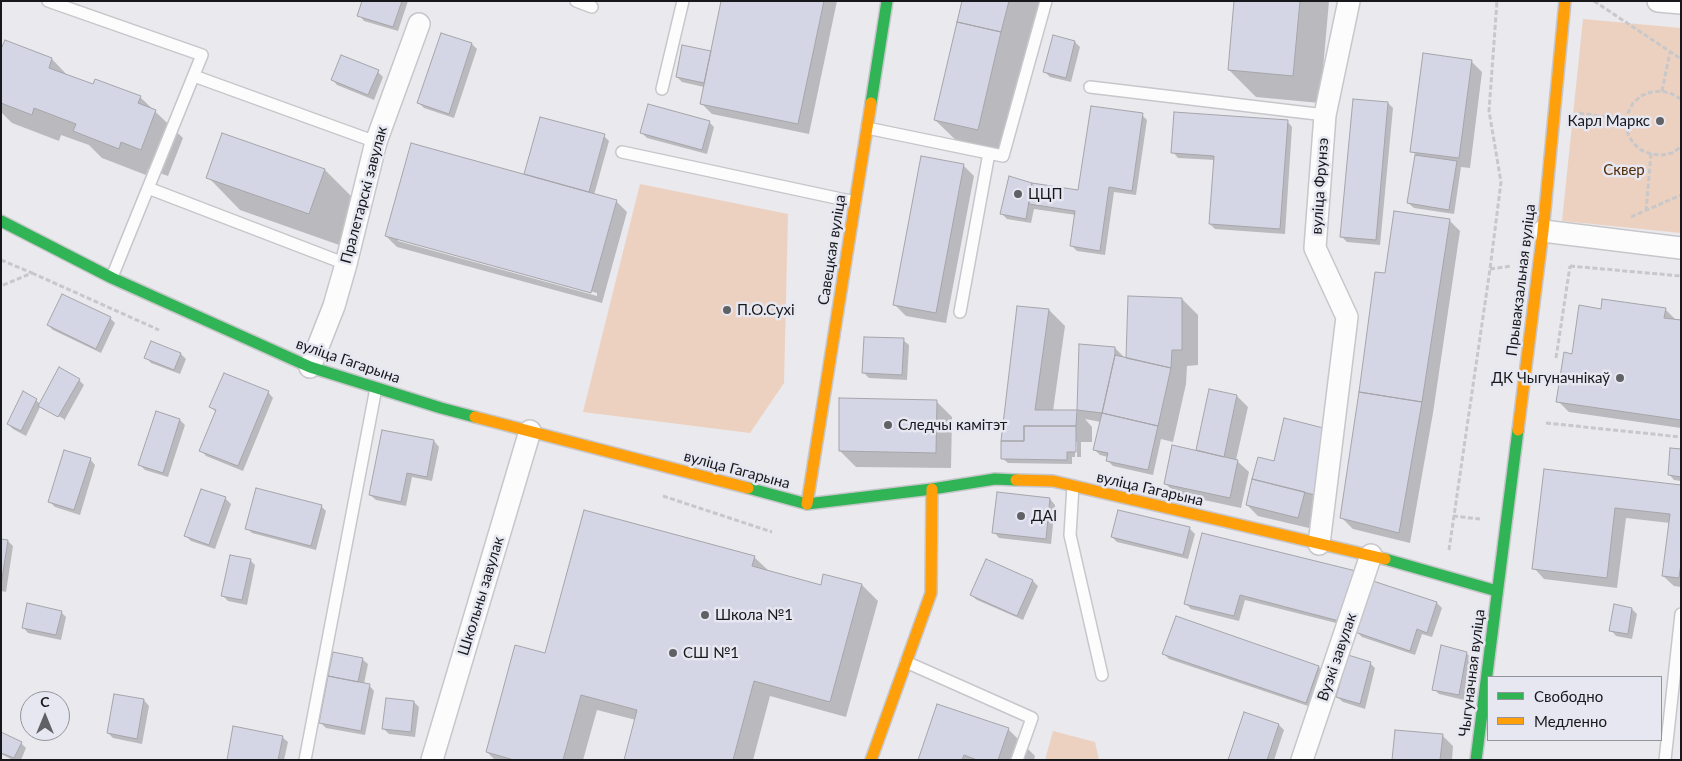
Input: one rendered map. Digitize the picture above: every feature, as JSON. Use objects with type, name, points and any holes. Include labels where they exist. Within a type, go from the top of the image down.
[{"type":"street","name":"Савецкая вуліца","points":[[807,504],[887,1]]},
{"type":"street","name":"вуліца Фрунзэ","points":[[1320,544],[1347,317],[1315,248],[1325,115],[1349,1]]},
{"type":"street","name":"Прывакзальная вуліца","points":[[1497,591],[1543,231],[1564,1]]},
{"type":"street","points":[[1658,1],[1681,3]]},
{"type":"street","name":"Пралетарскі завулак","points":[[310,367],[334,306],[376,142],[419,24]]},
{"type":"street","name":"вуліца Гагарына","points":[[1,220],[112,278],[310,367],[441,408],[807,504],[932,489],[995,479],[1053,482],[1371,555],[1497,591]]},
{"type":"street","points":[[1543,231],[1681,248]]},
{"type":"street","name":"Школьны завулак","points":[[432,760],[530,431]]},
{"type":"street","points":[[871,760],[931,593],[932,489]]},
{"type":"street","name":"Вузкі завулак","points":[[1302,760],[1371,555]]},
{"type":"street","name":"Чыгуначная вуліца","points":[[1476,760],[1497,591]]},
{"type":"lane","points":[[48,1],[202,55],[112,278]]},
{"type":"lane","points":[[576,1],[592,7]]},
{"type":"lane","points":[[662,89],[683,1]]},
{"type":"lane","points":[[867,128],[1003,156],[1046,1]]},
{"type":"lane","points":[[194,76],[376,142]]},
{"type":"lane","points":[[1090,87],[1325,115]]},
{"type":"lane","points":[[622,152],[855,202]]},
{"type":"lane","points":[[960,312],[990,153]]},
{"type":"lane","points":[[148,188],[346,264]]},
{"type":"lane","points":[[305,760],[376,388]]},
{"type":"lane","points":[[1073,486],[1070,535],[1102,674]]},
{"type":"lane","points":[[1665,760],[1681,614]]},
{"type":"lane","points":[[906,662],[1032,718],[1017,760]]},
{"type":"path","points":[[1444,576],[1490,269],[1501,182],[1489,111],[1497,1]]},
{"type":"path","points":[[1594,1],[1681,59]]},
{"type":"path","points":[[1662,91],[1670,52]]},
{"type":"path","points":[[1681,99],[1662,91],[1651,92],[1641,96],[1634,103],[1628,112],[1627,120],[1628,134],[1641,150],[1651,154],[1662,155],[1672,152],[1681,146]]},
{"type":"path","points":[[1574,112],[1627,120]]},
{"type":"path","points":[[1646,210],[1651,154]]},
{"type":"path","points":[[1630,218],[1681,195]]},
{"type":"path","points":[[1,260],[32,273],[1,286]]},
{"type":"path","points":[[1490,269],[1539,263],[1681,276]]},
{"type":"path","points":[[1546,423],[1680,436]]},
{"type":"green space","name":"Сквер","points":[[1583,19],[1681,28],[1681,233],[1562,221]]},
{"type":"green space","points":[[640,184],[788,214],[784,383],[750,433],[583,412]]},
{"type":"green space","points":[[1053,731],[1095,742],[1099,760],[1045,760]]},
{"type":"building","points":[[362,1],[402,1],[393,27],[357,16]]},
{"type":"building","points":[[721,1],[824,1],[798,124],[700,104]]},
{"type":"building","points":[[962,1],[1009,1],[1001,32],[957,22]]},
{"type":"building","points":[[1234,1],[1300,1],[1293,76],[1228,70]]},
{"type":"building","points":[[957,22],[1001,32],[978,130],[934,120]]},
{"type":"building","points":[[441,33],[472,43],[449,114],[417,103]]},
{"type":"building","points":[[1053,35],[1075,41],[1066,78],[1043,72]]},
{"type":"building","points":[[5,40],[52,58],[49,68],[93,84],[95,79],[141,96],[138,103],[156,110],[141,150],[121,142],[119,149],[73,131],[76,124],[34,108],[32,115],[1,103],[1,49]]},
{"type":"building","points":[[682,45],[711,51],[704,83],[676,77]]},
{"type":"building","points":[[1423,53],[1472,60],[1459,158],[1410,152]]},
{"type":"building","points":[[341,55],[379,70],[368,95],[331,80]]},
{"type":"building","points":[[1353,99],[1388,102],[1376,240],[1340,237]]},
{"type":"building","points":[[648,104],[710,121],[702,150],[640,133]]},
{"type":"building","points":[[1091,106],[1143,113],[1132,191],[1109,187],[1100,251],[1070,246],[1075,211],[1029,204],[1032,183],[1078,190]]},
{"type":"building","points":[[1174,112],[1288,120],[1280,229],[1209,224],[1214,156],[1171,153]]},
{"type":"building","points":[[540,117],[605,134],[589,192],[524,174]]},
{"type":"building","points":[[222,133],[325,169],[309,214],[206,178]]},
{"type":"building","points":[[411,143],[617,200],[591,293],[385,236]]},
{"type":"building","points":[[1415,155],[1457,161],[1449,210],[1407,203]]},
{"type":"building","points":[[921,156],[964,164],[936,313],[893,305]]},
{"type":"building","name":"ЦЦП","points":[[1009,176],[1032,183],[1026,219],[1000,214]]},
{"type":"building","points":[[1394,211],[1450,219],[1422,402],[1359,392],[1375,272],[1385,273]]},
{"type":"building","points":[[62,294],[111,317],[96,349],[47,325]]},
{"type":"building","points":[[1128,296],[1182,298],[1182,350],[1172,350],[1171,368],[1126,358]]},
{"type":"building","name":"ДК Чыгуначнікаў","points":[[1602,299],[1666,308],[1664,318],[1681,320],[1681,420],[1556,402],[1564,352],[1572,354],[1579,305],[1601,309]]},
{"type":"building","points":[[1017,306],[1049,309],[1035,410],[1077,410],[1076,426],[1024,426],[1024,441],[1001,441]]},
{"type":"building","points":[[864,337],[904,338],[902,375],[862,373]]},
{"type":"building","points":[[151,341],[181,353],[174,370],[144,358]]},
{"type":"building","points":[[1079,344],[1115,347],[1115,355],[1102,413],[1077,410]]},
{"type":"building","points":[[1115,355],[1171,368],[1158,426],[1102,413]]},
{"type":"building","points":[[59,367],[80,379],[58,417],[38,406]]},
{"type":"building","points":[[224,373],[269,391],[238,466],[199,451],[216,410],[209,407]]},
{"type":"building","points":[[1209,389],[1237,395],[1224,457],[1196,450]]},
{"type":"building","points":[[23,391],[37,399],[21,431],[7,424]]},
{"type":"building","points":[[1359,392],[1422,402],[1399,533],[1340,518]]},
{"type":"building","name":"Следчы камітэт","points":[[839,398],[937,400],[936,453],[839,451]]},
{"type":"building","points":[[156,411],[180,419],[163,473],[138,465]]},
{"type":"building","points":[[1102,413],[1158,426],[1148,470],[1106,461],[1108,453],[1093,450]]},
{"type":"building","points":[[1284,418],[1331,430],[1315,495],[1252,479],[1258,457],[1274,461]]},
{"type":"building","points":[[1024,426],[1076,426],[1076,452],[1067,452],[1067,460],[1001,459],[1001,441],[1024,441]]},
{"type":"building","points":[[382,430],[434,440],[427,477],[407,473],[401,502],[369,495]]},
{"type":"building","points":[[1172,445],[1238,460],[1230,498],[1164,484]]},
{"type":"building","points":[[1670,448],[1681,449],[1681,477],[1668,475]]},
{"type":"building","points":[[64,450],[91,458],[74,510],[48,502]]},
{"type":"building","points":[[1544,469],[1681,485],[1681,563],[1679,578],[1662,576],[1670,514],[1615,508],[1607,578],[1532,569]]},
{"type":"building","points":[[1252,479],[1305,492],[1298,518],[1246,505]]},
{"type":"building","points":[[256,488],[322,505],[311,546],[245,529]]},
{"type":"building","points":[[201,489],[226,497],[209,545],[184,536]]},
{"type":"building","name":"ДАІ","points":[[997,492],[1050,498],[1046,539],[992,533]]},
{"type":"building","name":"Школа №1","points":[[584,510],[755,556],[752,566],[821,585],[823,574],[862,584],[830,702],[754,681],[733,760],[624,760],[637,710],[581,695],[563,760],[514,760],[486,752],[515,645],[545,653]]},
{"type":"building","points":[[1118,510],[1190,527],[1183,555],[1111,537]]},
{"type":"building","points":[[1202,533],[1356,571],[1343,622],[1240,595],[1234,616],[1184,604]]},
{"type":"building","points":[[1,539],[8,540],[1,585]]},
{"type":"building","points":[[230,555],[251,559],[242,600],[221,596]]},
{"type":"building","points":[[986,559],[1033,580],[1017,616],[970,595]]},
{"type":"building","points":[[1373,581],[1437,602],[1427,633],[1417,629],[1410,651],[1355,632]]},
{"type":"building","points":[[27,603],[62,611],[56,635],[22,628]]},
{"type":"building","points":[[1614,604],[1632,608],[1628,634],[1609,631]]},
{"type":"building","points":[[1176,616],[1319,666],[1306,703],[1162,654]]},
{"type":"building","points":[[1441,645],[1467,652],[1459,695],[1432,690]]},
{"type":"building","points":[[333,652],[363,658],[358,682],[328,676]]},
{"type":"building","points":[[1348,655],[1371,662],[1360,704],[1336,697]]},
{"type":"building","points":[[328,676],[370,684],[361,731],[319,723]]},
{"type":"building","points":[[114,694],[144,699],[137,739],[107,733]]},
{"type":"building","points":[[386,698],[414,701],[411,732],[382,729]]},
{"type":"building","points":[[937,704],[1009,728],[998,760],[977,760],[964,755],[962,760],[918,760]]},
{"type":"building","points":[[1244,712],[1279,724],[1267,760],[1228,760]]},
{"type":"building","points":[[233,726],[283,736],[278,760],[227,760]]},
{"type":"building","points":[[1395,730],[1443,734],[1440,760],[1392,760]]},
{"type":"building","points":[[1,732],[22,742],[14,758],[1,753]]},
{"type":"traffic: fast","points":[[871,103],[887,1]]},
{"type":"traffic: fast","points":[[1,221],[112,278],[310,367],[475,417]]},
{"type":"traffic: fast","points":[[1476,760],[1518,430]]},
{"type":"traffic: fast","points":[[748,488],[807,504],[932,489],[995,479],[1016,480]]},
{"type":"traffic: fast","points":[[1385,559],[1497,591]]},
{"type":"traffic: slow","points":[[1518,430],[1543,231],[1565,1]]},
{"type":"traffic: slow","points":[[807,504],[871,103]]},
{"type":"traffic: slow","points":[[475,417],[748,488]]},
{"type":"traffic: slow","points":[[1016,480],[1053,481],[1385,559]]},
{"type":"traffic: slow","points":[[871,760],[931,593],[932,489]]},
{"type":"place","name":"Карл Маркс","points":[[1660,121]]},
{"type":"place","name":"ЦЦП","points":[[1018,194]]},
{"type":"place","name":"П.О.Сухі","points":[[727,310]]},
{"type":"place","name":"ДК Чыгуначнікаў","points":[[1620,378]]},
{"type":"place","name":"Следчы камітэт","points":[[888,425]]},
{"type":"place","name":"ДАІ","points":[[1021,516]]},
{"type":"place","name":"Школа №1","points":[[705,615]]},
{"type":"place","name":"СШ №1","points":[[673,653]]}]
